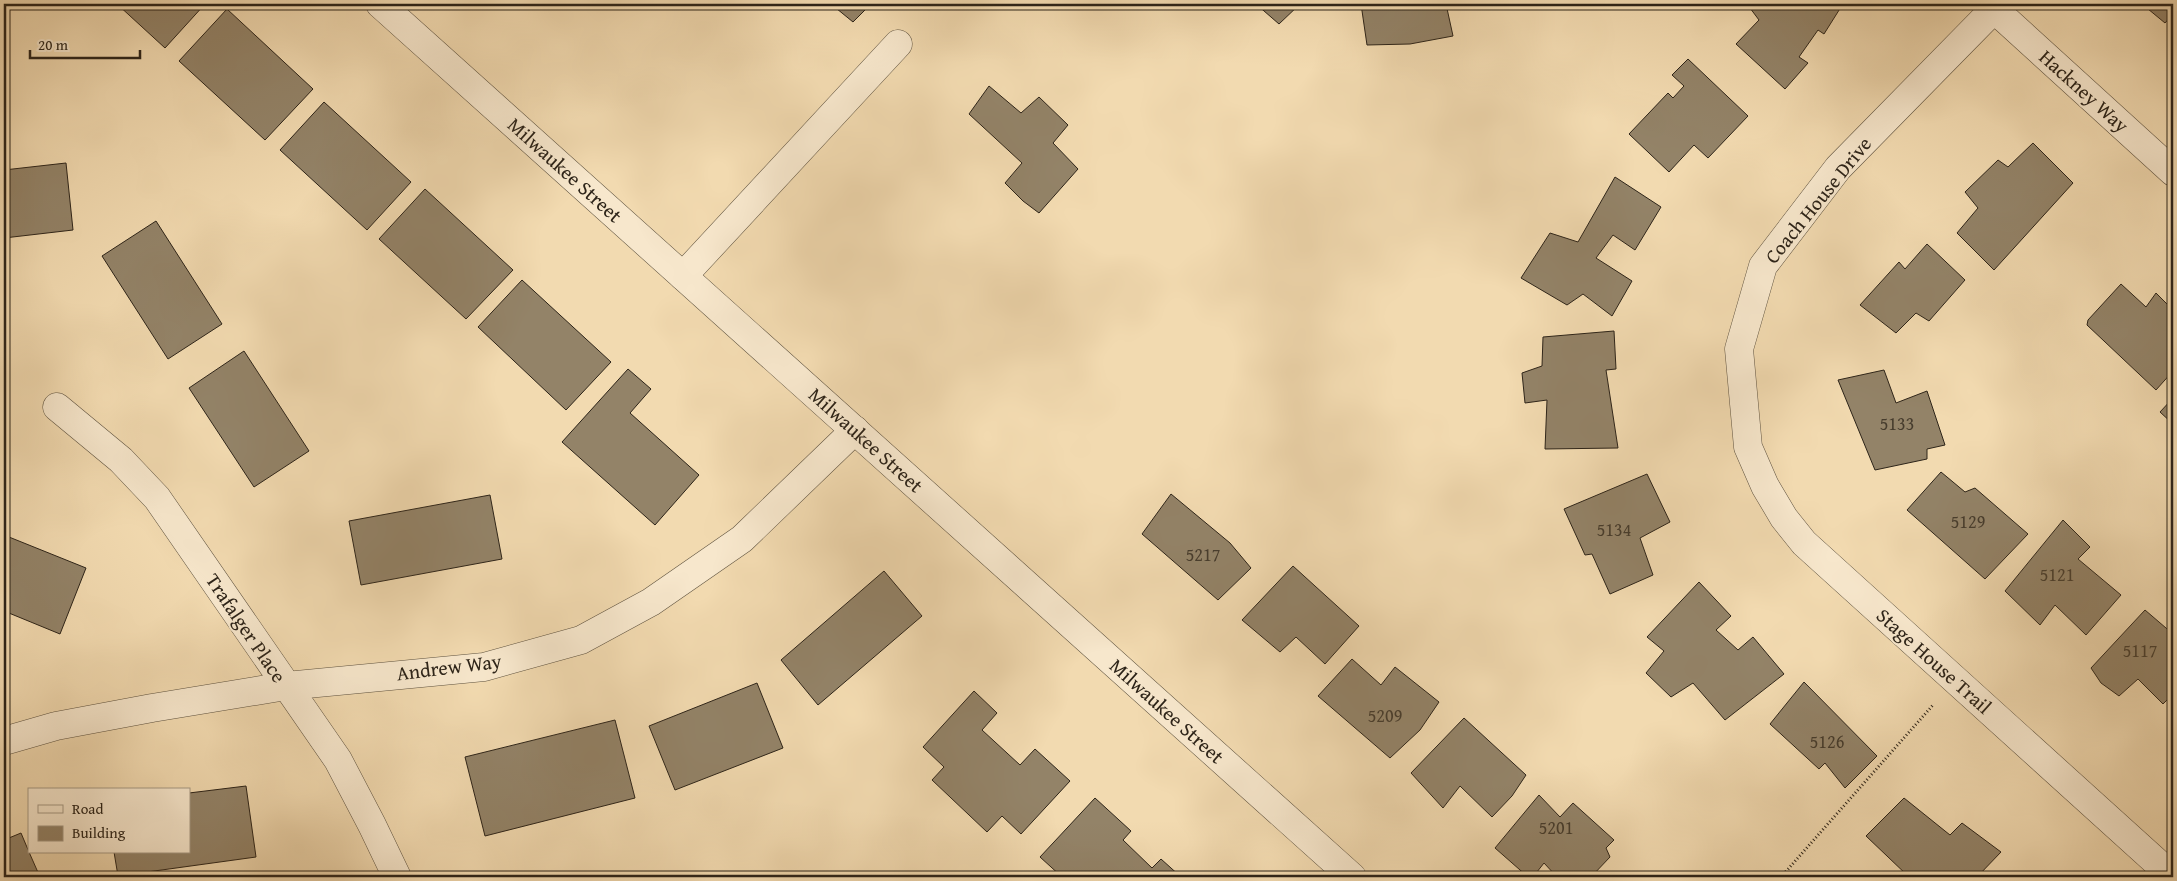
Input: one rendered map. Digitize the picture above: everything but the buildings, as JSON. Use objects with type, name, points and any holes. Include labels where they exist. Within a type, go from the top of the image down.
[{"type":"street","name":"Milwaukee Street","points":[[380,4],[1352,877]]},
{"type":"street","name":"Hackney Way","points":[[1996,6],[2173,172]]},
{"type":"street","name":"Coach House Drive","points":[[1745,413],[1739,349],[1763,266],[1838,168],[1996,6]]},
{"type":"street","points":[[683,276],[898,44]]},
{"type":"street","name":"Trafalger Place","points":[[57,407],[121,460],[156,498],[338,760],[397,877]]},
{"type":"street","name":"Stage House Trail","points":[[1745,413],[1748,447],[1765,486],[1784,518],[1799,537],[2173,877]]},
{"type":"street","name":"Andrew Way","points":[[4,742],[56,726],[286,686],[484,667],[581,640],[651,602],[742,539],[855,430]]},
{"type":"path","points":[[1781,877],[1955,680]]}]
